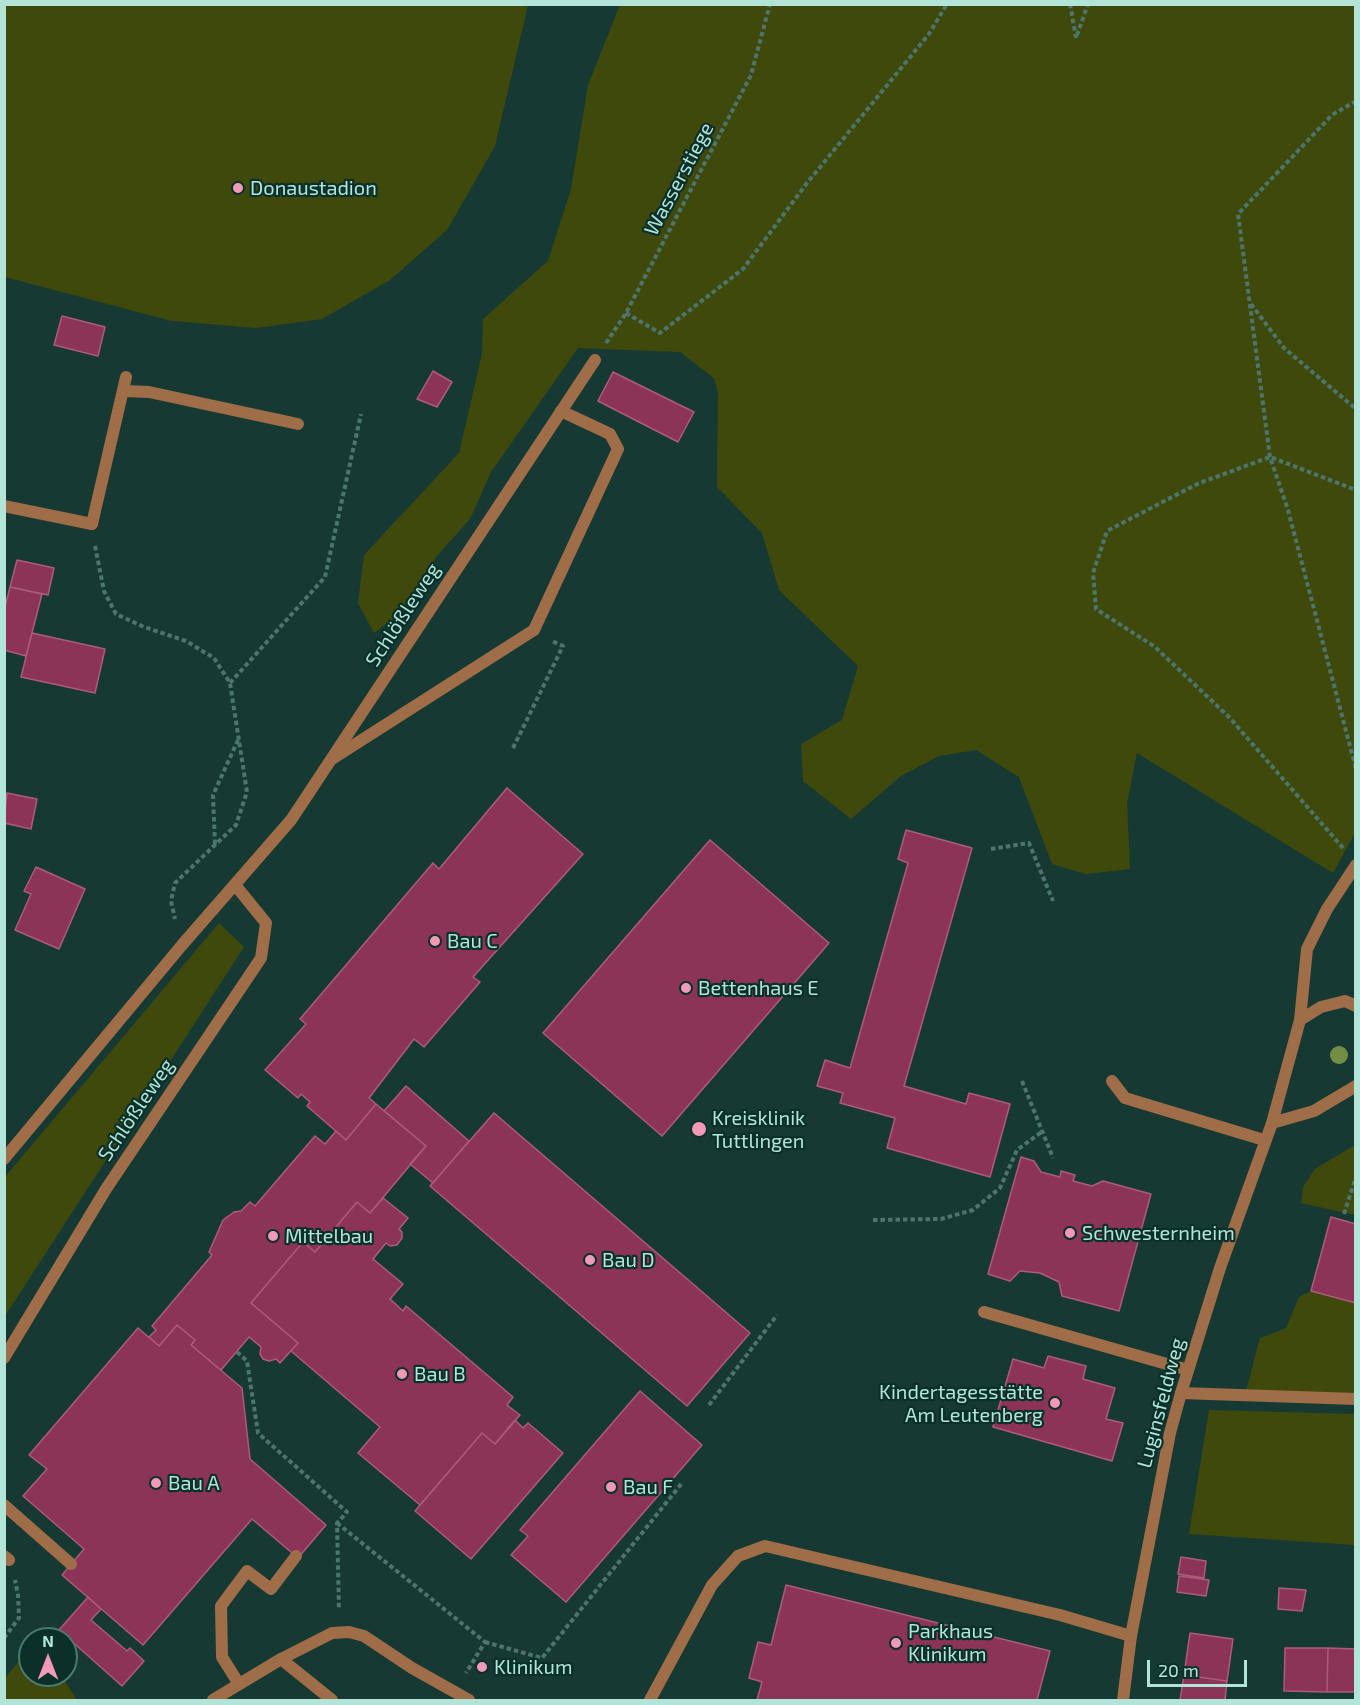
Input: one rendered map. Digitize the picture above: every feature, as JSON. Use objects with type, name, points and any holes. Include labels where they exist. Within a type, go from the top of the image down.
[{"type":"street","name":"Schlößleweg","points":[[7,1152],[291,820],[595,360]]},
{"type":"street","points":[[4,506],[92,525],[125,391],[126,377]]},
{"type":"street","points":[[125,391],[149,392],[298,424]]},
{"type":"street","points":[[332,759],[534,630],[618,449],[610,434],[561,411]]},
{"type":"street","name":"Luginsfeldweg","points":[[1123,1701],[1131,1636],[1170,1433],[1181,1393],[1264,1140],[1272,1124],[1300,1020],[1307,949],[1327,909],[1356,865]]},
{"type":"street","name":"Schlößleweg","points":[[4,1358],[106,1189],[261,958],[266,923],[236,885]]},
{"type":"street","points":[[1300,1020],[1321,1007],[1345,1001],[1356,1006]]},
{"type":"street","points":[[1112,1081],[1125,1098],[1264,1140]]},
{"type":"street","points":[[1272,1124],[1314,1111],[1356,1086]]},
{"type":"street","points":[[984,1312],[1188,1370]]},
{"type":"street","points":[[1181,1393],[1356,1398]]},
{"type":"street","points":[[4,1505],[71,1564]]},
{"type":"street","points":[[650,1701],[712,1585],[738,1556],[765,1546],[1060,1615],[1131,1636]]},
{"type":"street","points":[[239,1684],[222,1657],[221,1606],[247,1571],[271,1589],[296,1556]]},
{"type":"street","points":[[213,1701],[281,1659],[332,1633],[340,1632],[364,1636],[469,1701]]},
{"type":"street","points":[[281,1659],[332,1701]]},
{"type":"path","name":"Wasserstiege","points":[[595,360],[626,313],[751,75],[770,4]]},
{"type":"path","points":[[626,313],[660,333],[743,269],[807,183],[929,34],[947,4]]},
{"type":"path","points":[[1070,4],[1076,38],[1088,4]]},
{"type":"path","points":[[1356,101],[1332,115],[1238,214],[1270,456],[1288,510],[1356,769]]},
{"type":"path","points":[[1250,302],[1284,348],[1356,409]]},
{"type":"path","points":[[230,683],[325,577],[361,414]]},
{"type":"path","points":[[1348,853],[1229,717],[1155,647],[1096,609],[1093,573],[1107,531],[1197,484],[1270,456],[1356,490]]},
{"type":"path","points":[[92,525],[104,591],[116,614],[186,642],[214,658],[230,683],[247,792],[236,825],[175,883],[171,901],[182,945]]},
{"type":"path","points":[[513,748],[563,646],[534,630]]},
{"type":"path","points":[[215,845],[213,795],[239,739]]},
{"type":"path","points":[[991,849],[1029,843],[1053,901]]},
{"type":"path","points":[[1022,1081],[1053,1158]]},
{"type":"path","points":[[873,1220],[940,1219],[974,1210],[1000,1188],[1017,1150],[1043,1131]]},
{"type":"path","points":[[1344,1214],[1356,1176]]},
{"type":"path","points":[[709,1405],[777,1315]]},
{"type":"path","points":[[237,1352],[247,1361],[258,1433],[346,1512],[337,1523],[340,1632]]},
{"type":"path","points":[[337,1523],[484,1642],[542,1658],[682,1483]]},
{"type":"path","points":[[4,1638],[19,1618],[18,1595],[7,1558]]},
{"type":"path","points":[[455,1692],[484,1642]]},
{"type":"green space","name":"Donaustadion","points":[[4,5],[528,5],[495,146],[447,230],[390,280],[322,319],[256,328],[172,321],[5,277]]},
{"type":"green space","points":[[620,5],[1355,5],[1356,831],[1333,873],[1137,753],[1127,803],[1130,869],[1086,874],[1052,864],[1019,777],[976,750],[939,756],[901,776],[851,819],[803,781],[801,744],[842,720],[858,666],[779,590],[762,533],[717,487],[718,393],[714,378],[680,352],[578,348],[491,472],[470,519],[436,557],[409,607],[374,633],[358,603],[364,555],[459,453],[482,354],[483,319],[548,261],[571,189],[588,85]]},
{"type":"green space","points":[[219,923],[244,947],[5,1316],[5,1177]]},
{"type":"green space","points":[[1355,1145],[1355,1215],[1301,1203],[1303,1187],[1315,1169]]},
{"type":"green space","points":[[1311,1291],[1355,1303],[1355,1394],[1246,1391],[1260,1338],[1286,1328],[1299,1297]]},
{"type":"green space","points":[[1209,1410],[1355,1414],[1355,1545],[1189,1534]]},
{"type":"green space","points":[[18,1662],[18,1687],[69,1687],[77,1700],[5,1700],[5,1678]]},
{"type":"building","points":[[62,316],[105,327],[98,356],[54,345]]},
{"type":"building","points":[[433,371],[452,382],[437,407],[417,399]]},
{"type":"building","points":[[613,372],[694,412],[678,442],[598,401]]},
{"type":"building","points":[[17,560],[54,568],[48,595],[10,587]]},
{"type":"building","points":[[10,587],[42,594],[26,656],[4,650],[4,611]]},
{"type":"building","points":[[32,633],[105,649],[95,693],[21,677]]},
{"type":"building","name":"Bau C","points":[[507,788],[583,854],[473,977],[480,982],[424,1047],[414,1039],[369,1098],[376,1104],[346,1140],[307,1106],[310,1102],[301,1094],[298,1098],[265,1070],[306,1024],[300,1019],[433,863],[439,869]]},
{"type":"building","points":[[7,793],[37,799],[31,829],[4,823]]},
{"type":"building","points":[[906,830],[972,848],[904,1086],[966,1104],[969,1093],[1010,1104],[990,1177],[887,1148],[895,1118],[840,1103],[843,1093],[817,1086],[825,1060],[850,1068],[908,863],[898,859]]},
{"type":"building","name":"Bettenhaus E","points":[[710,840],[829,943],[662,1136],[543,1033]]},
{"type":"building","points":[[36,867],[85,889],[59,949],[15,930],[31,894],[24,891]]},
{"type":"building","points":[[406,1086],[469,1141],[433,1183],[410,1164],[426,1146],[384,1111]]},
{"type":"building","name":"Mittelbau","points":[[376,1104],[426,1146],[370,1213],[357,1202],[315,1252],[303,1242],[251,1303],[298,1343],[280,1363],[276,1359],[269,1361],[263,1359],[260,1354],[261,1347],[249,1337],[221,1370],[191,1345],[195,1340],[177,1325],[159,1346],[149,1337],[156,1330],[152,1326],[212,1255],[209,1252],[223,1220],[234,1212],[241,1211],[250,1202],[255,1206],[315,1136],[325,1144],[336,1131],[346,1140]]},
{"type":"building","name":"Bau D","points":[[494,1113],[750,1333],[687,1406],[430,1186]]},
{"type":"building","name":"Schwesternheim","points":[[1021,1157],[1034,1161],[1041,1172],[1060,1177],[1061,1171],[1075,1175],[1073,1181],[1092,1186],[1103,1181],[1151,1194],[1119,1311],[1062,1296],[1059,1282],[1040,1273],[1020,1271],[1010,1281],[988,1274]]},
{"type":"building","name":"Bau B","points":[[383,1198],[408,1218],[399,1229],[402,1232],[402,1238],[397,1245],[390,1246],[386,1243],[373,1259],[403,1284],[390,1299],[403,1311],[406,1306],[513,1397],[507,1405],[520,1415],[495,1444],[482,1433],[420,1505],[358,1453],[380,1427],[291,1351],[298,1343],[251,1303],[303,1242],[315,1252],[357,1202],[370,1213]]},
{"type":"building","points":[[1331,1217],[1356,1224],[1356,1303],[1311,1291]]},
{"type":"building","name":"Bau A","points":[[177,1325],[195,1340],[191,1345],[242,1388],[250,1459],[326,1525],[298,1558],[252,1519],[143,1645],[62,1575],[84,1549],[23,1496],[47,1469],[29,1455],[138,1328],[159,1346]]},
{"type":"building","name":"Kindertagesstätte Am Leutenberg","points":[[1048,1356],[1086,1366],[1083,1379],[1115,1388],[1106,1419],[1123,1423],[1112,1461],[993,1427],[1013,1359],[1044,1368]]},
{"type":"building","name":"Bau F","points":[[640,1391],[702,1445],[566,1602],[511,1555],[528,1536],[520,1530]]},
{"type":"building","points":[[515,1420],[523,1428],[528,1423],[563,1453],[471,1559],[415,1511],[482,1433],[495,1444]]},
{"type":"building","points":[[1181,1557],[1206,1561],[1204,1578],[1178,1574]]},
{"type":"building","points":[[1179,1576],[1209,1580],[1206,1596],[1177,1592]]},
{"type":"building","name":"Parkhaus Klinikum","points":[[786,1585],[1050,1651],[1037,1700],[757,1700],[762,1682],[749,1678],[758,1642],[771,1645]]},
{"type":"building","points":[[1279,1588],[1306,1590],[1302,1611],[1278,1609]]},
{"type":"building","points":[[88,1597],[101,1609],[91,1620],[127,1651],[130,1648],[144,1661],[122,1686],[78,1647],[78,1627],[62,1627]]},
{"type":"building","points":[[1190,1633],[1233,1639],[1227,1681],[1184,1675]]},
{"type":"building","points":[[1285,1648],[1328,1648],[1327,1692],[1284,1691]]},
{"type":"building","points":[[1328,1648],[1356,1649],[1356,1692],[1327,1692]]},
{"type":"building","points":[[1184,1675],[1227,1681],[1225,1700],[1180,1700]]},
{"type":"place","name":"Donaustadion","points":[[238,188]]},
{"type":"place","name":"Bau C","points":[[435,941]]},
{"type":"place","name":"Bettenhaus E","points":[[686,988]]},
{"type":"place","name":"Kreisklinik Tuttlingen","points":[[699,1129]]},
{"type":"place","name":"Schwesternheim","points":[[1070,1233]]},
{"type":"place","name":"Mittelbau","points":[[273,1236]]},
{"type":"place","name":"Bau D","points":[[590,1260]]},
{"type":"place","name":"Bau B","points":[[402,1374]]},
{"type":"place","name":"Kindertagesstätte Am Leutenberg","points":[[1055,1403]]},
{"type":"place","name":"Bau A","points":[[156,1483]]},
{"type":"place","name":"Bau F","points":[[611,1487]]},
{"type":"place","name":"Parkhaus Klinikum","points":[[896,1643]]},
{"type":"place","name":"Klinikum","points":[[482,1667]]}]
